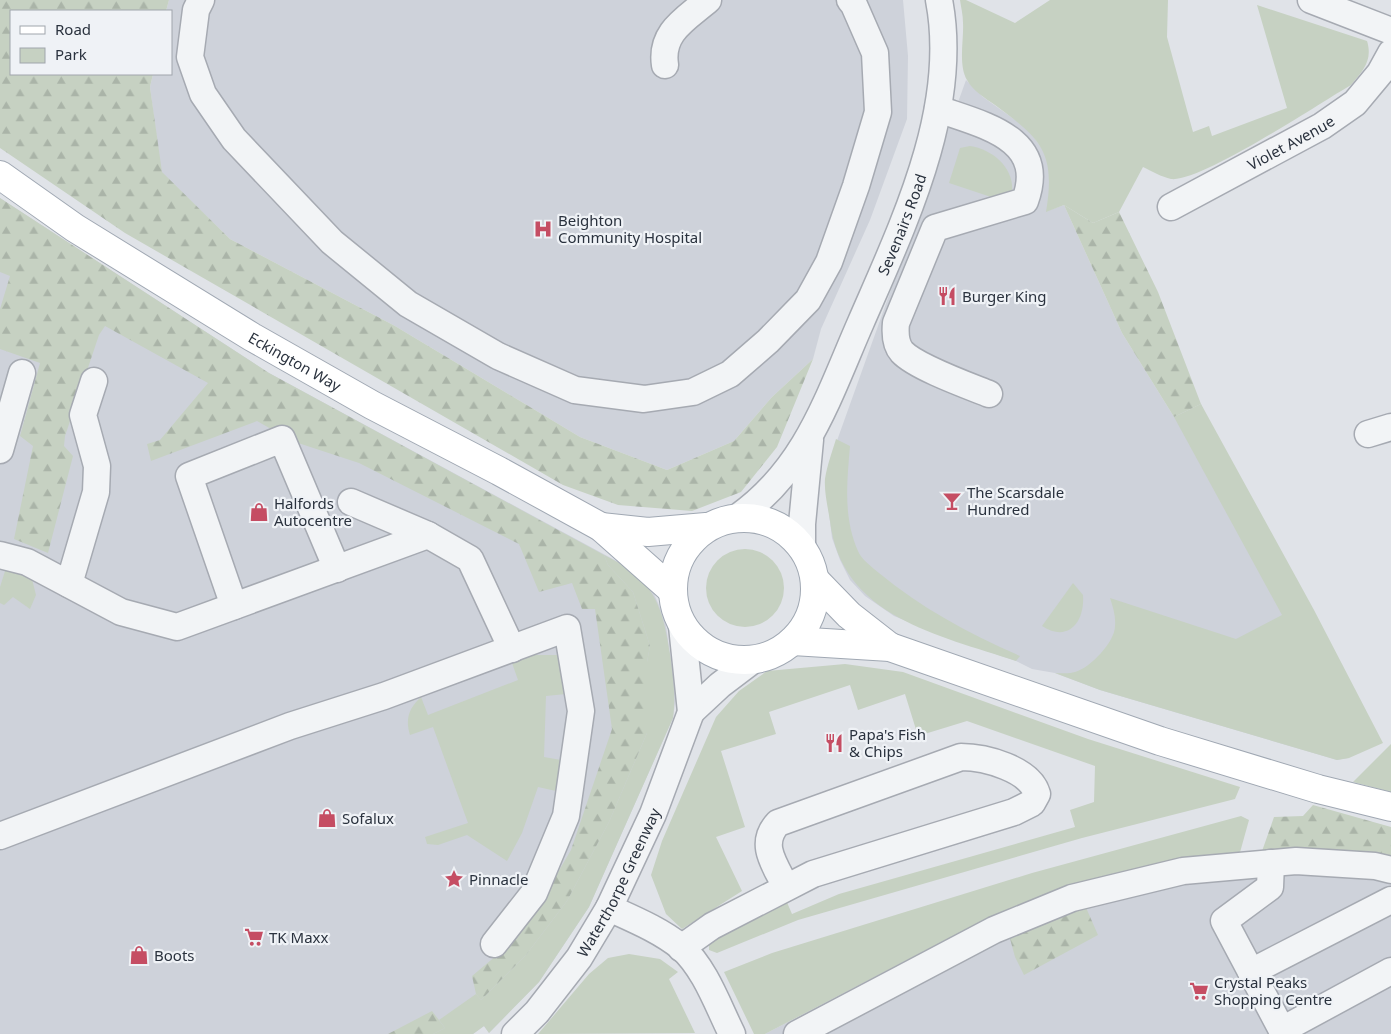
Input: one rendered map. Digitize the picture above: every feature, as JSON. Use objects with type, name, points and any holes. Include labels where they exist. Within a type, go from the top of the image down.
[{"type":"main road","name":"Eckington Way","points":[[0,175],[90,238],[252,337],[372,405],[601,527],[672,590]]},
{"type":"main road","points":[[738,517],[756,518],[774,523],[790,533],[802,546],[811,562],[815,580],[815,602],[807,623],[794,641],[781,650],[753,660],[732,660],[713,653],[696,641],[682,626],[675,609],[672,590],[676,568],[686,547],[706,527],[738,517]]},
{"type":"main road","name":"Eckington Way","points":[[601,527],[648,532],[706,527]]},
{"type":"main road","points":[[815,580],[849,615],[890,647]]},
{"type":"main road","points":[[794,641],[890,647],[1160,741],[1318,789],[1391,807]]},
{"type":"street","points":[[201,0],[196,10],[190,57],[203,94],[234,139],[332,242],[408,304],[498,356],[575,390],[644,400],[693,392],[730,374],[768,341],[808,300],[829,262],[856,186],[878,112],[875,53],[850,0]]},
{"type":"street","points":[[665,65],[666,41],[674,29],[708,0]]},
{"type":"street","name":"Sevenairs Road","points":[[738,517],[758,503],[783,476],[811,437],[904,223],[923,169],[938,109],[943,54],[942,15],[939,0]]},
{"type":"street","points":[[1313,1],[1391,32]]},
{"type":"street","name":"Violet Avenue","points":[[1171,207],[1227,179],[1322,126],[1355,103],[1380,73],[1391,53]]},
{"type":"street","points":[[938,109],[996,129],[1012,140],[1023,153],[1029,168],[1031,185],[1025,201],[935,228],[896,323],[894,336],[902,352],[930,370],[989,394]]},
{"type":"street","points":[[0,450],[22,373]]},
{"type":"street","points":[[69,584],[96,492],[97,466],[83,415],[94,381]]},
{"type":"street","name":"Sevenairs Road","points":[[802,546],[802,524],[811,437]]},
{"type":"street","points":[[234,606],[189,476],[282,438],[337,569]]},
{"type":"street","points":[[351,502],[428,536],[470,559],[512,649]]},
{"type":"street","points":[[0,555],[27,562],[121,612],[177,627],[428,536]]},
{"type":"street","name":"Waterthorpe Greenway","points":[[515,1034],[536,1012],[580,958],[609,908],[653,814],[691,712],[689,669],[682,626]]},
{"type":"street","points":[[0,836],[290,726],[384,696],[567,628],[581,711],[566,816],[534,894],[494,944]]},
{"type":"street","name":"Waterthorpe Greenway","points":[[691,712],[720,685],[753,660]]},
{"type":"street","points":[[681,948],[712,926],[813,874],[1014,812],[1032,804],[1037,794],[1034,784],[1019,773],[979,757],[961,757],[778,823],[770,832],[768,844],[772,860],[786,887]]},
{"type":"street","points":[[797,1034],[994,930],[1072,898],[1183,871],[1271,863],[1296,861],[1375,866],[1391,870]]},
{"type":"street","points":[[1271,863],[1270,887],[1224,921],[1283,1032],[1391,971]]},
{"type":"street","points":[[1251,972],[1391,900]]},
{"type":"street","points":[[609,908],[651,928],[681,948],[700,972],[732,1034]]},
{"type":"shaded area","name":"Beighton Community Hospital","points":[[169,0],[903,0],[908,56],[907,119],[870,220],[821,329],[813,359],[772,397],[734,441],[667,470],[580,437],[395,326],[230,239],[161,172],[150,87],[153,75],[172,75],[172,10],[166,10]]},
{"type":"shaded area","points":[[966,80],[983,97],[1029,130],[1047,156],[1051,184],[1047,211],[1064,205],[1122,333],[1174,417],[1201,404],[1349,758],[1337,760],[1100,690],[1055,673],[1032,669],[1016,661],[948,638],[894,616],[865,596],[850,580],[832,538],[825,481],[829,463]]},
{"type":"shaded area","points":[[0,198],[269,373],[622,564],[654,594],[665,619],[676,695],[673,718],[589,907],[539,982],[489,1033],[484,1026],[473,1034],[0,1034]]},
{"type":"shaded area","points":[[1311,848],[1349,850],[1391,857],[1391,1034],[765,1034],[980,922],[1019,905],[1067,890],[1170,864]]},
{"type":"green space","points":[[0,0],[169,0],[166,10],[10,10],[10,75],[153,75],[150,87],[162,172],[230,239],[395,326],[580,437],[667,470],[734,441],[772,397],[813,359],[777,447],[741,492],[692,511],[618,505],[563,485],[125,233],[0,148]]},
{"type":"green space","points":[[960,0],[966,0],[1015,23],[1050,0],[1168,0],[1167,37],[1193,132],[1209,126],[1212,136],[1287,108],[1257,5],[1367,41],[1369,54],[1366,65],[1351,85],[1288,124],[1207,169],[1186,177],[1171,179],[1143,167],[1119,212],[1093,223],[1064,205],[1046,212],[1049,175],[1042,149],[1024,128],[980,94],[967,80],[962,60],[963,20]]},
{"type":"green space","points":[[970,146],[980,148],[989,153],[1004,166],[1012,183],[1009,203],[949,183],[960,148]]},
{"type":"green space","points":[[0,198],[269,373],[604,555],[608,565],[633,592],[650,646],[647,662],[647,733],[609,822],[567,901],[526,955],[481,1000],[476,994],[472,976],[497,955],[529,922],[571,850],[612,729],[595,609],[582,609],[572,583],[539,592],[519,544],[359,463],[292,441],[257,421],[151,461],[147,444],[160,440],[208,383],[105,326],[99,335],[65,436],[64,446],[73,456],[48,553],[14,539],[33,446],[20,436],[40,363],[0,349],[0,309],[10,276],[0,272]]},
{"type":"green space","points":[[1064,205],[1093,223],[1119,212],[1158,292],[1201,404],[1174,417],[1122,333]]},
{"type":"green space","points":[[1201,404],[1314,610],[1383,743],[1349,758],[1337,760],[1100,690],[1055,673],[1070,673],[1081,670],[1101,654],[1111,639],[1115,626],[1115,616],[1110,598],[1236,639],[1282,615],[1174,417]]},
{"type":"green space","points":[[836,439],[850,446],[847,486],[848,512],[853,538],[862,557],[895,586],[929,609],[983,639],[1020,656],[1016,661],[926,631],[898,617],[873,601],[853,580],[838,554],[826,495],[826,474]]},
{"type":"green space","points":[[745,549],[760,552],[773,560],[781,573],[784,588],[781,603],[773,616],[760,624],[745,627],[730,624],[717,616],[709,603],[706,588],[709,573],[717,560],[730,552]]},
{"type":"green space","points":[[604,555],[634,573],[644,583],[659,606],[667,636],[672,670],[673,718],[589,907],[539,982],[489,1033],[484,1026],[473,1034],[433,1034],[445,1028],[439,1020],[476,994],[481,1000],[526,955],[567,901],[609,822],[647,733],[647,662],[650,646],[633,592],[608,565]]},
{"type":"green space","points":[[6,568],[23,572],[32,579],[36,595],[30,609],[13,597],[4,605],[0,603],[0,587]]},
{"type":"green space","points":[[1073,583],[1083,595],[1083,605],[1078,621],[1067,631],[1060,632],[1051,631],[1042,626]]},
{"type":"green space","points":[[525,655],[561,655],[566,694],[546,696],[544,757],[561,760],[556,791],[538,787],[522,833],[507,861],[467,835],[438,845],[427,844],[425,837],[468,823],[433,727],[410,735],[408,719],[411,710],[421,697],[428,715],[518,680],[512,663]]},
{"type":"green space","points":[[845,664],[903,672],[1088,739],[1240,787],[1235,799],[1082,838],[798,920],[717,953],[709,950],[709,943],[715,937],[786,900],[792,914],[839,894],[1075,827],[1070,810],[1094,802],[1095,766],[967,721],[918,736],[905,694],[858,710],[850,685],[769,712],[776,734],[721,751],[745,827],[716,837],[742,891],[682,929],[666,914],[651,875],[662,841],[716,717],[739,691],[767,671]]},
{"type":"green space","points":[[1391,744],[1391,792],[1353,782]]},
{"type":"green space","points":[[1313,805],[1391,827],[1391,857],[1326,850],[1261,854],[1274,817],[1303,816]]},
{"type":"green space","points":[[1241,816],[1249,820],[1239,856],[1067,890],[1019,905],[980,922],[765,1034],[754,1034],[724,972],[772,953],[1032,873]]},
{"type":"green space","points":[[1084,903],[1098,935],[1024,975],[1015,957],[1009,935]]},
{"type":"green space","points":[[629,954],[660,959],[678,972],[669,979],[695,1033],[538,1034],[589,974],[608,958]]},
{"type":"green space","points":[[432,1011],[445,1028],[433,1034],[388,1034]]},
{"type":"place","name":"Beighton Community Hospital","points":[[543,229]]},
{"type":"place","name":"Burger King","points":[[947,296]]},
{"type":"place","name":"The Scarsdale Hundred","points":[[952,501]]},
{"type":"place","name":"Halfords Autocentre","points":[[259,512]]},
{"type":"place","name":"Papa's Fish & Chips","points":[[834,743]]},
{"type":"place","name":"Sofalux","points":[[327,818]]},
{"type":"place","name":"Pinnacle","points":[[454,879]]},
{"type":"place","name":"TK Maxx","points":[[254,937]]},
{"type":"place","name":"Boots","points":[[139,955]]},
{"type":"place","name":"Crystal Peaks Shopping Centre","points":[[1199,991]]}]
